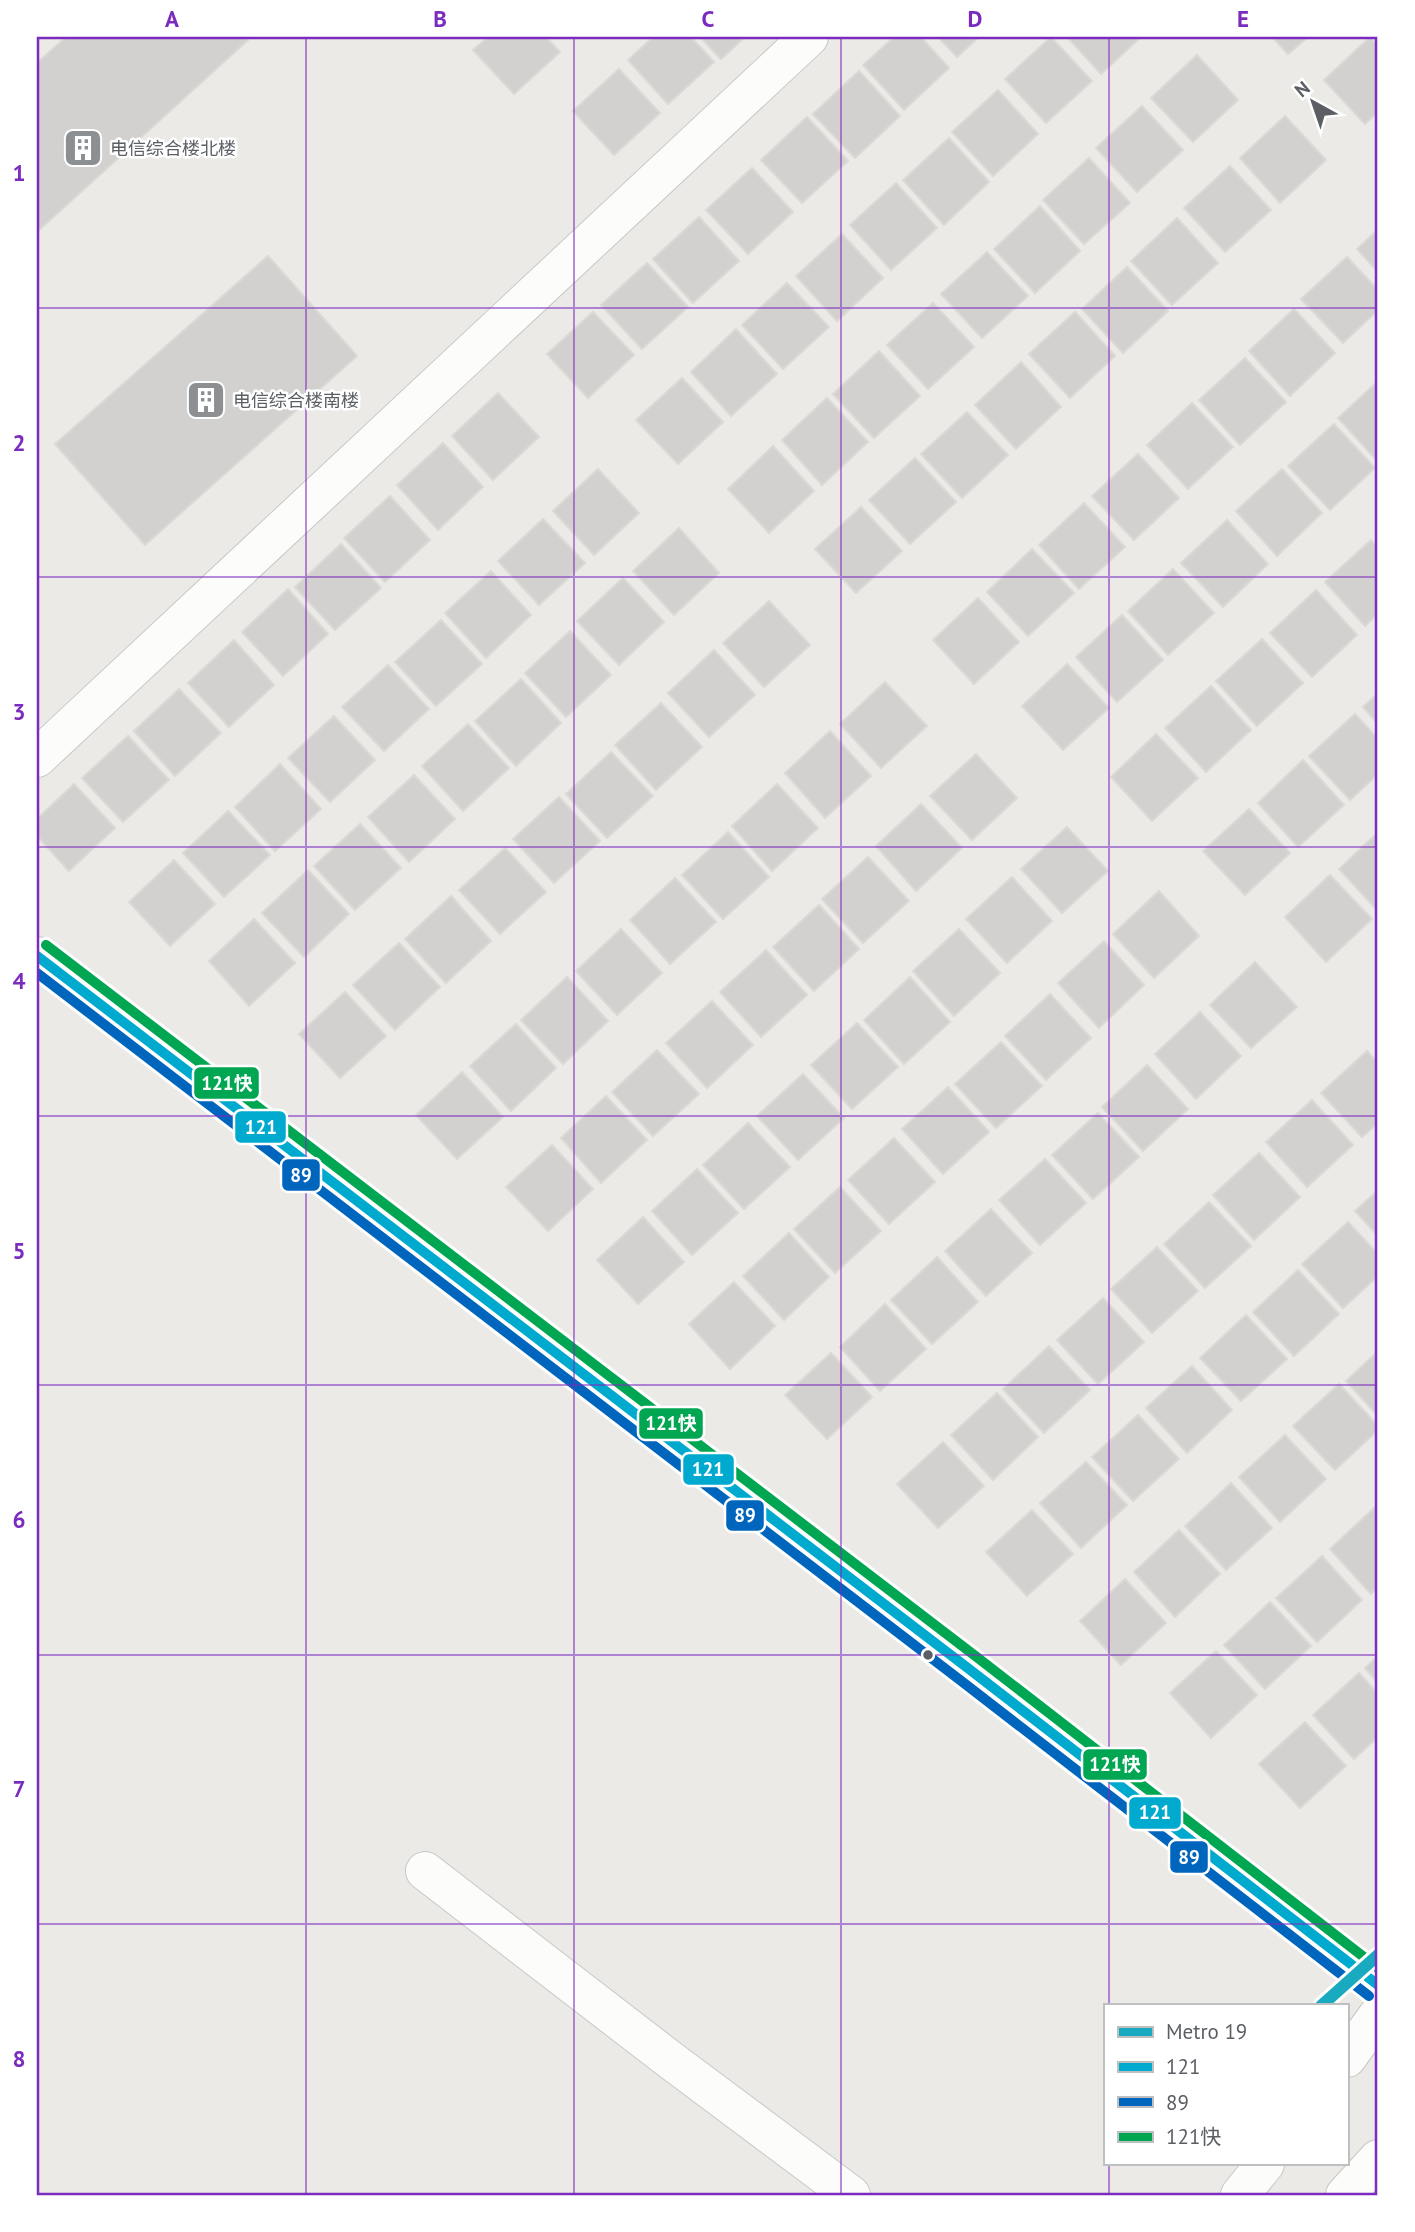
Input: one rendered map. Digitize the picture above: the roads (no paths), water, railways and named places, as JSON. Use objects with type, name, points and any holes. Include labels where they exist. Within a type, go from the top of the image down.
[{"type":"street","points":[[37,758],[809,37]]},
{"type":"street","points":[[37,956],[1378,1984]]},
{"type":"street","points":[[425,1871],[851,2195]]},
{"type":"street","points":[[1348,2057],[1378,2015]]},
{"type":"street","points":[[1345,2195],[1378,2159]]},
{"type":"street","points":[[1240,2195],[1263,2166]]},
{"type":"metro line","name":"19","points":[[1323,2004],[1378,1955]]},
{"type":"place","name":"电信综合楼北楼","points":[[83,148]]},
{"type":"place","name":"电信综合楼南楼","points":[[206,400]]}]
